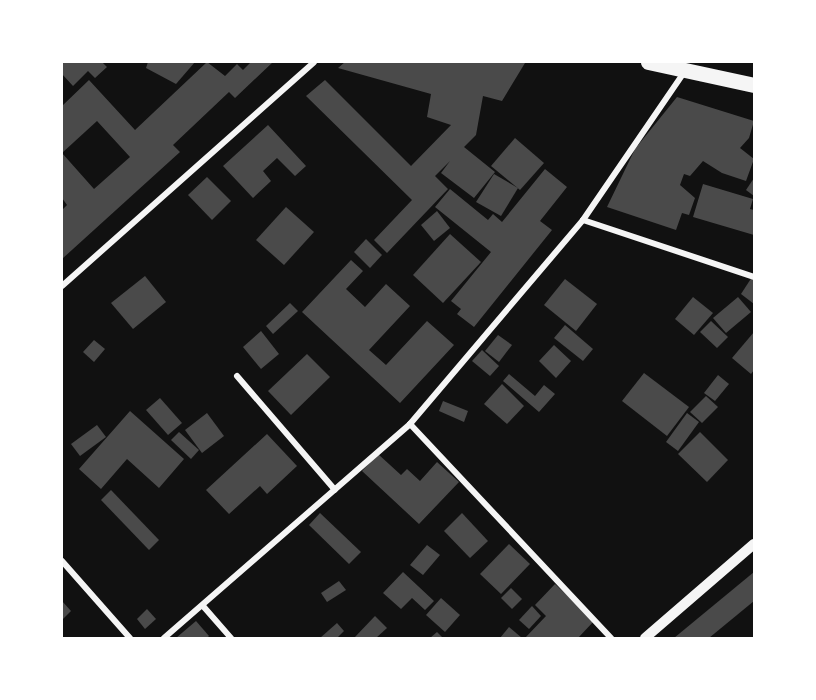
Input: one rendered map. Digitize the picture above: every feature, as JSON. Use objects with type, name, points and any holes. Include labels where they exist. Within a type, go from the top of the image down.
[{"type":"main road","points":[[648,62],[754,85]]},
{"type":"street","points":[[62,286],[314,62]]},
{"type":"street","points":[[164,639],[410,424],[583,220],[685,70]]},
{"type":"street","points":[[583,220],[754,277]]},
{"type":"street","points":[[237,376],[335,490]]},
{"type":"street","points":[[410,424],[611,639]]},
{"type":"street","points":[[645,639],[754,544]]},
{"type":"street","points":[[62,561],[130,639]]},
{"type":"street","points":[[203,606],[231,639]]},
{"type":"building","points":[[62,62],[102,62],[107,67],[95,78],[88,71],[73,86],[62,74]]},
{"type":"building","points":[[148,62],[195,62],[176,84],[146,68]]},
{"type":"building","points":[[207,62],[225,76],[237,64],[243,70],[251,62],[273,62],[235,98],[229,92],[173,145],[180,152],[62,259],[62,210],[67,205],[62,198],[62,106],[89,80],[135,130]],"holes":[[[97,121],[130,157],[94,189],[62,153]]]},
{"type":"building","points":[[345,62],[525,63],[502,101],[483,96],[476,135],[464,147],[495,172],[474,198],[441,173],[450,161],[435,176],[448,189],[387,253],[374,240],[412,200],[306,96],[325,80],[411,166],[451,125],[427,117],[431,94],[338,68]]},
{"type":"building","points":[[677,97],[754,121],[749,138],[740,148],[754,159],[746,181],[722,173],[703,161],[690,176],[684,174],[680,185],[695,198],[689,215],[682,213],[676,230],[607,207],[635,149]]},
{"type":"building","points":[[268,125],[306,166],[295,176],[277,158],[263,171],[271,181],[253,198],[223,166]]},
{"type":"building","points":[[515,138],[544,163],[520,190],[491,166]]},
{"type":"building","points":[[545,169],[567,187],[540,221],[552,230],[474,327],[457,314],[461,309],[451,301],[491,252],[435,207],[450,189],[488,220],[493,214],[502,222]]},
{"type":"building","points":[[494,174],[518,188],[501,216],[476,202]]},
{"type":"building","points":[[207,177],[231,201],[212,220],[188,195]]},
{"type":"building","points":[[754,178],[754,196],[746,190]]},
{"type":"building","points":[[703,184],[753,199],[750,209],[754,210],[754,235],[693,217]]},
{"type":"building","points":[[286,207],[314,232],[284,265],[256,240]]},
{"type":"building","points":[[437,211],[450,228],[434,241],[421,225]]},
{"type":"building","points":[[450,234],[481,262],[443,303],[413,275]]},
{"type":"building","points":[[366,239],[382,255],[370,268],[354,252]]},
{"type":"building","points":[[351,260],[363,271],[346,289],[365,307],[386,284],[410,306],[369,350],[386,365],[427,321],[454,345],[400,403],[302,312]]},
{"type":"building","points":[[145,276],[166,302],[133,329],[111,303]]},
{"type":"building","points":[[752,277],[754,279],[754,304],[741,294]]},
{"type":"building","points":[[565,279],[597,304],[576,331],[544,305]]},
{"type":"building","points":[[693,297],[713,313],[694,335],[675,319]]},
{"type":"building","points":[[738,297],[751,312],[726,333],[713,318]]},
{"type":"building","points":[[290,303],[298,311],[273,334],[266,326]]},
{"type":"building","points":[[711,321],[728,337],[717,348],[700,332]]},
{"type":"building","points":[[565,325],[593,349],[583,361],[554,338]]},
{"type":"building","points":[[261,331],[279,354],[261,369],[243,347]]},
{"type":"building","points":[[754,332],[754,370],[751,374],[732,358]]},
{"type":"building","points":[[498,335],[512,345],[499,362],[485,351]]},
{"type":"building","points":[[94,340],[105,349],[94,362],[83,352]]},
{"type":"building","points":[[554,345],[571,361],[556,378],[539,361]]},
{"type":"building","points":[[482,350],[499,366],[490,376],[472,361]]},
{"type":"building","points":[[307,354],[330,377],[291,415],[268,391]]},
{"type":"building","points":[[644,373],[689,407],[667,436],[622,401]]},
{"type":"building","points":[[509,374],[535,396],[544,385],[555,394],[539,412],[503,381]]},
{"type":"building","points":[[718,375],[729,384],[715,401],[704,393]]},
{"type":"building","points":[[502,384],[524,406],[507,424],[484,404]]},
{"type":"building","points":[[706,396],[718,407],[702,423],[690,412]]},
{"type":"building","points":[[160,398],[182,423],[168,435],[146,410]]},
{"type":"building","points":[[443,401],[468,411],[464,422],[439,411]]},
{"type":"building","points":[[130,411],[184,459],[159,488],[127,459],[101,489],[79,469]]},
{"type":"building","points":[[207,413],[224,436],[202,453],[185,430]]},
{"type":"building","points":[[687,413],[699,422],[678,451],[666,442]]},
{"type":"building","points":[[97,425],[106,437],[80,456],[71,444]]},
{"type":"building","points":[[179,432],[199,450],[191,459],[171,440]]},
{"type":"building","points":[[700,432],[728,460],[707,482],[678,454]]},
{"type":"building","points":[[267,434],[297,466],[267,494],[260,486],[229,514],[206,490]]},
{"type":"building","points":[[378,454],[401,475],[407,469],[420,481],[437,462],[459,482],[419,524],[362,471]]},
{"type":"building","points":[[111,490],[159,540],[149,550],[101,500]]},
{"type":"building","points":[[320,513],[361,552],[349,564],[309,525]]},
{"type":"building","points":[[462,513],[488,541],[470,558],[444,531]]},
{"type":"building","points":[[509,544],[530,564],[501,594],[480,574]]},
{"type":"building","points":[[427,545],[440,555],[423,575],[410,565]]},
{"type":"building","points":[[403,572],[434,601],[425,610],[412,598],[401,609],[383,593]]},
{"type":"building","points":[[754,572],[754,601],[709,638],[674,638]]},
{"type":"building","points":[[339,581],[346,590],[327,602],[321,593]]},
{"type":"building","points":[[555,584],[594,621],[578,638],[525,638],[546,616],[535,605]]},
{"type":"building","points":[[511,588],[522,599],[512,609],[501,598]]},
{"type":"building","points":[[441,598],[460,615],[445,632],[426,615]]},
{"type":"building","points":[[62,601],[71,611],[62,620]]},
{"type":"building","points":[[532,606],[541,616],[529,629],[519,620]]},
{"type":"building","points":[[147,609],[156,619],[145,629],[137,619]]},
{"type":"building","points":[[375,616],[387,628],[376,638],[354,638]]},
{"type":"building","points":[[196,621],[209,636],[207,638],[176,638]]},
{"type":"building","points":[[337,623],[344,631],[337,638],[320,638]]},
{"type":"building","points":[[509,627],[522,638],[500,638]]},
{"type":"building","points":[[437,632],[443,638],[430,638]]}]
